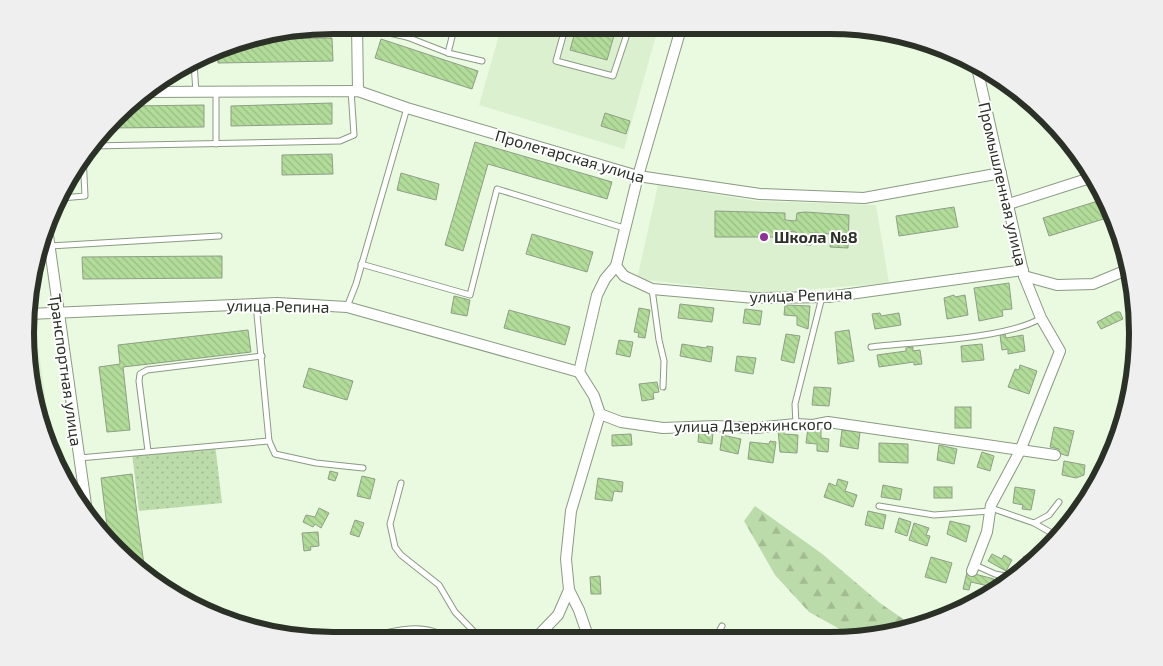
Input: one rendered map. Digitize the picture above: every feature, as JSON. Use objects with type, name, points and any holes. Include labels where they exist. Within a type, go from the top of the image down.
[{"type":"street","points":[[354,90],[357,34]]},
{"type":"street","points":[[586,632],[580,610],[569,590],[566,559],[571,511],[600,414],[594,396],[579,372],[597,295],[605,279],[616,266],[638,176],[679,34]]},
{"type":"street","name":"Промышленная улица","points":[[978,73],[1023,273],[1041,318],[1060,351],[1020,451]]},
{"type":"street","name":"Пролетарская улица","points":[[156,92],[354,90],[407,108],[638,176],[760,194],[864,198],[1001,173]]},
{"type":"street","points":[[1009,204],[1087,179]]},
{"type":"street","name":"Транспортная улица","points":[[49,242],[85,501]]},
{"type":"street","name":"улица Репина","points":[[616,266],[624,276],[652,289],[756,298],[822,297],[1023,273]]},
{"type":"street","points":[[1023,273],[1057,285],[1094,284],[1122,272]]},
{"type":"street","name":"улица Репина","points":[[34,314],[277,302],[347,307],[579,372]]},
{"type":"street","name":"улица Дзержинского","points":[[600,414],[621,422],[663,428],[716,426],[755,428],[796,424],[813,425],[828,422],[1055,455]]},
{"type":"street","points":[[974,568],[987,532],[991,509],[1020,451]]},
{"type":"street","points":[[542,632],[558,615],[569,590]]},
{"type":"lane","points":[[391,34],[448,53],[482,61]]},
{"type":"lane","points":[[406,34],[406,38]]},
{"type":"lane","points":[[448,53],[453,34]]},
{"type":"lane","points":[[564,34],[556,61],[613,76],[627,34]]},
{"type":"lane","points":[[194,68],[196,92]]},
{"type":"lane","points":[[100,146],[340,140],[354,135],[354,90]]},
{"type":"lane","points":[[216,92],[216,144]]},
{"type":"lane","points":[[347,307],[356,284],[360,264],[407,108]]},
{"type":"lane","points":[[67,198],[85,196],[84,168]]},
{"type":"lane","points":[[360,264],[470,296],[497,189],[624,228]]},
{"type":"lane","points":[[49,246],[219,236]]},
{"type":"lane","points":[[652,289],[664,361],[663,387]]},
{"type":"lane","points":[[796,424],[795,404],[822,297]]},
{"type":"lane","points":[[256,304],[269,441],[275,454],[316,463],[363,468]]},
{"type":"lane","points":[[871,347],[990,334],[1030,325],[1041,318]]},
{"type":"lane","points":[[148,451],[139,381],[140,374],[147,370],[262,356]]},
{"type":"lane","points":[[79,458],[269,441]]},
{"type":"lane","points":[[401,483],[390,524],[395,547],[401,555],[439,586],[455,612],[474,632]]},
{"type":"lane","points":[[1034,523],[1049,515],[1059,502]]},
{"type":"lane","points":[[879,506],[934,515],[991,509],[1034,523],[1050,532],[1051,535]]},
{"type":"lane","points":[[974,568],[1004,576]]},
{"type":"lane","points":[[719,632],[722,626]]},
{"type":"shaded area","points":[[499,34],[656,34],[624,149],[479,105]]},
{"type":"shaded area","name":"Школа №8","points":[[658,185],[756,201],[876,205],[889,283],[765,293],[637,279]]},
{"type":"shaded area","points":[[34,332],[36,332],[50,428],[36,372]]},
{"type":"green space","points":[[215,444],[222,503],[139,511],[132,453]]},
{"type":"green space","points":[[755,506],[821,553],[880,603],[907,622],[869,630],[845,632],[809,612],[775,575],[744,521]]},
{"type":"building","points":[[574,34],[614,34],[607,60],[570,50]]},
{"type":"building","points":[[332,38],[333,61],[218,63],[218,57],[256,44],[282,39]]},
{"type":"building","points":[[381,39],[478,71],[472,89],[375,58]]},
{"type":"building","points":[[332,103],[332,124],[231,126],[231,106]]},
{"type":"building","points":[[204,105],[204,127],[115,128],[139,106]]},
{"type":"building","points":[[605,113],[630,121],[626,134],[601,126]]},
{"type":"building","points":[[475,142],[612,182],[607,199],[488,164],[463,251],[445,245]]},
{"type":"building","points":[[332,154],[333,174],[282,175],[282,155]]},
{"type":"building","points":[[401,173],[439,184],[436,200],[397,190]]},
{"type":"building","points":[[1098,201],[1106,218],[1049,236],[1043,218]]},
{"type":"building","points":[[954,207],[958,227],[899,236],[896,216]]},
{"type":"building","points":[[715,211],[785,213],[785,220],[796,221],[797,213],[805,212],[849,215],[848,248],[830,247],[831,234],[811,233],[811,245],[796,244],[796,232],[785,231],[785,237],[715,237]]},
{"type":"building","points":[[532,234],[593,252],[587,272],[526,254]]},
{"type":"building","points":[[222,256],[222,278],[83,279],[82,257]]},
{"type":"building","points":[[1009,283],[1012,309],[1002,310],[1003,316],[979,321],[974,288]]},
{"type":"building","points":[[954,295],[955,297],[965,295],[968,315],[947,319],[944,298]]},
{"type":"building","points":[[454,296],[470,300],[467,316],[451,313]]},
{"type":"building","points":[[680,304],[714,308],[712,322],[678,318]]},
{"type":"building","points":[[785,305],[810,306],[808,329],[797,325],[797,316],[784,315]]},
{"type":"building","points":[[639,308],[650,310],[645,338],[638,337],[639,333],[634,332]]},
{"type":"building","points":[[745,309],[762,311],[760,325],[743,323]]},
{"type":"building","points":[[509,310],[570,327],[565,345],[504,328]]},
{"type":"building","points":[[1116,312],[1120,312],[1123,319],[1101,329],[1097,322]]},
{"type":"building","points":[[880,313],[881,316],[899,313],[901,325],[875,329],[872,314]]},
{"type":"building","points":[[248,330],[251,352],[123,367],[130,430],[107,432],[99,367],[120,364],[118,345]]},
{"type":"building","points":[[849,330],[854,361],[838,364],[835,332]]},
{"type":"building","points":[[786,334],[800,336],[794,363],[781,360]]},
{"type":"building","points":[[1005,334],[1006,338],[1023,335],[1025,351],[1008,354],[1008,349],[1002,350],[1000,335]]},
{"type":"building","points":[[619,340],[633,342],[630,357],[616,354]]},
{"type":"building","points":[[682,344],[706,348],[707,346],[713,347],[711,362],[680,356]]},
{"type":"building","points":[[982,344],[984,360],[962,362],[961,346]]},
{"type":"building","points":[[913,347],[913,351],[920,350],[922,364],[914,365],[914,362],[879,367],[877,355],[906,351],[906,348]]},
{"type":"building","points":[[737,356],[756,358],[753,374],[735,371]]},
{"type":"building","points":[[1020,365],[1037,371],[1029,394],[1008,387],[1015,369],[1019,370]]},
{"type":"building","points":[[309,368],[353,381],[347,400],[303,387]]},
{"type":"building","points":[[657,382],[659,392],[653,393],[654,399],[642,401],[639,384]]},
{"type":"building","points":[[814,387],[831,388],[829,406],[812,405]]},
{"type":"building","points":[[955,407],[971,407],[971,428],[955,428]]},
{"type":"building","points":[[1054,427],[1074,431],[1068,456],[1058,453],[1059,449],[1050,447]]},
{"type":"building","points":[[808,428],[821,430],[821,438],[829,439],[828,452],[817,451],[817,444],[806,443]]},
{"type":"building","points":[[778,429],[784,430],[784,434],[798,435],[797,453],[780,452]]},
{"type":"building","points":[[842,430],[860,432],[858,449],[840,446]]},
{"type":"building","points":[[699,431],[713,432],[712,444],[698,442]]},
{"type":"building","points":[[631,434],[632,445],[612,446],[612,435]]},
{"type":"building","points":[[722,435],[741,439],[738,454],[720,450]]},
{"type":"building","points":[[770,441],[776,442],[773,463],[748,459],[750,442],[769,444]]},
{"type":"building","points":[[879,443],[908,444],[908,463],[879,462]]},
{"type":"building","points":[[939,445],[957,449],[954,464],[937,460]]},
{"type":"building","points":[[982,452],[994,456],[990,471],[977,467]]},
{"type":"building","points":[[1064,461],[1085,465],[1084,475],[1076,478],[1062,475]]},
{"type":"building","points":[[330,471],[338,473],[335,481],[328,479]]},
{"type":"building","points":[[132,474],[144,564],[121,545],[107,529],[101,478]]},
{"type":"building","points":[[362,476],[375,479],[370,499],[357,496]]},
{"type":"building","points":[[598,478],[623,482],[622,492],[614,491],[612,501],[595,499]]},
{"type":"building","points":[[838,479],[848,482],[845,491],[857,495],[853,507],[824,497],[829,483],[836,486]]},
{"type":"building","points":[[883,485],[902,489],[900,500],[881,497]]},
{"type":"building","points":[[934,487],[952,487],[952,498],[934,498]]},
{"type":"building","points":[[1015,487],[1035,490],[1031,510],[1022,509],[1023,505],[1013,503]]},
{"type":"building","points":[[319,508],[329,513],[321,528],[315,524],[313,527],[303,522],[306,515],[315,517]]},
{"type":"building","points":[[868,511],[886,515],[883,529],[865,525]]},
{"type":"building","points":[[899,518],[911,522],[907,536],[895,532]]},
{"type":"building","points":[[355,520],[364,523],[359,537],[350,534]]},
{"type":"building","points":[[950,521],[970,526],[966,542],[947,534]]},
{"type":"building","points":[[914,523],[929,528],[926,535],[930,536],[927,546],[909,540]]},
{"type":"building","points":[[318,532],[319,546],[310,547],[311,550],[304,551],[302,533]]},
{"type":"building","points":[[1035,551],[1024,560],[1023,557]]},
{"type":"building","points":[[992,554],[1002,559],[1004,555],[1012,560],[1006,571],[988,561]]},
{"type":"building","points":[[931,557],[952,563],[946,583],[925,577]]},
{"type":"building","points":[[967,572],[994,579],[994,583],[989,586],[971,582],[969,590],[963,589]]},
{"type":"building","points":[[600,576],[601,594],[591,594],[590,577]]},
{"type":"place","name":"Школа №8","points":[[764,237]]}]
